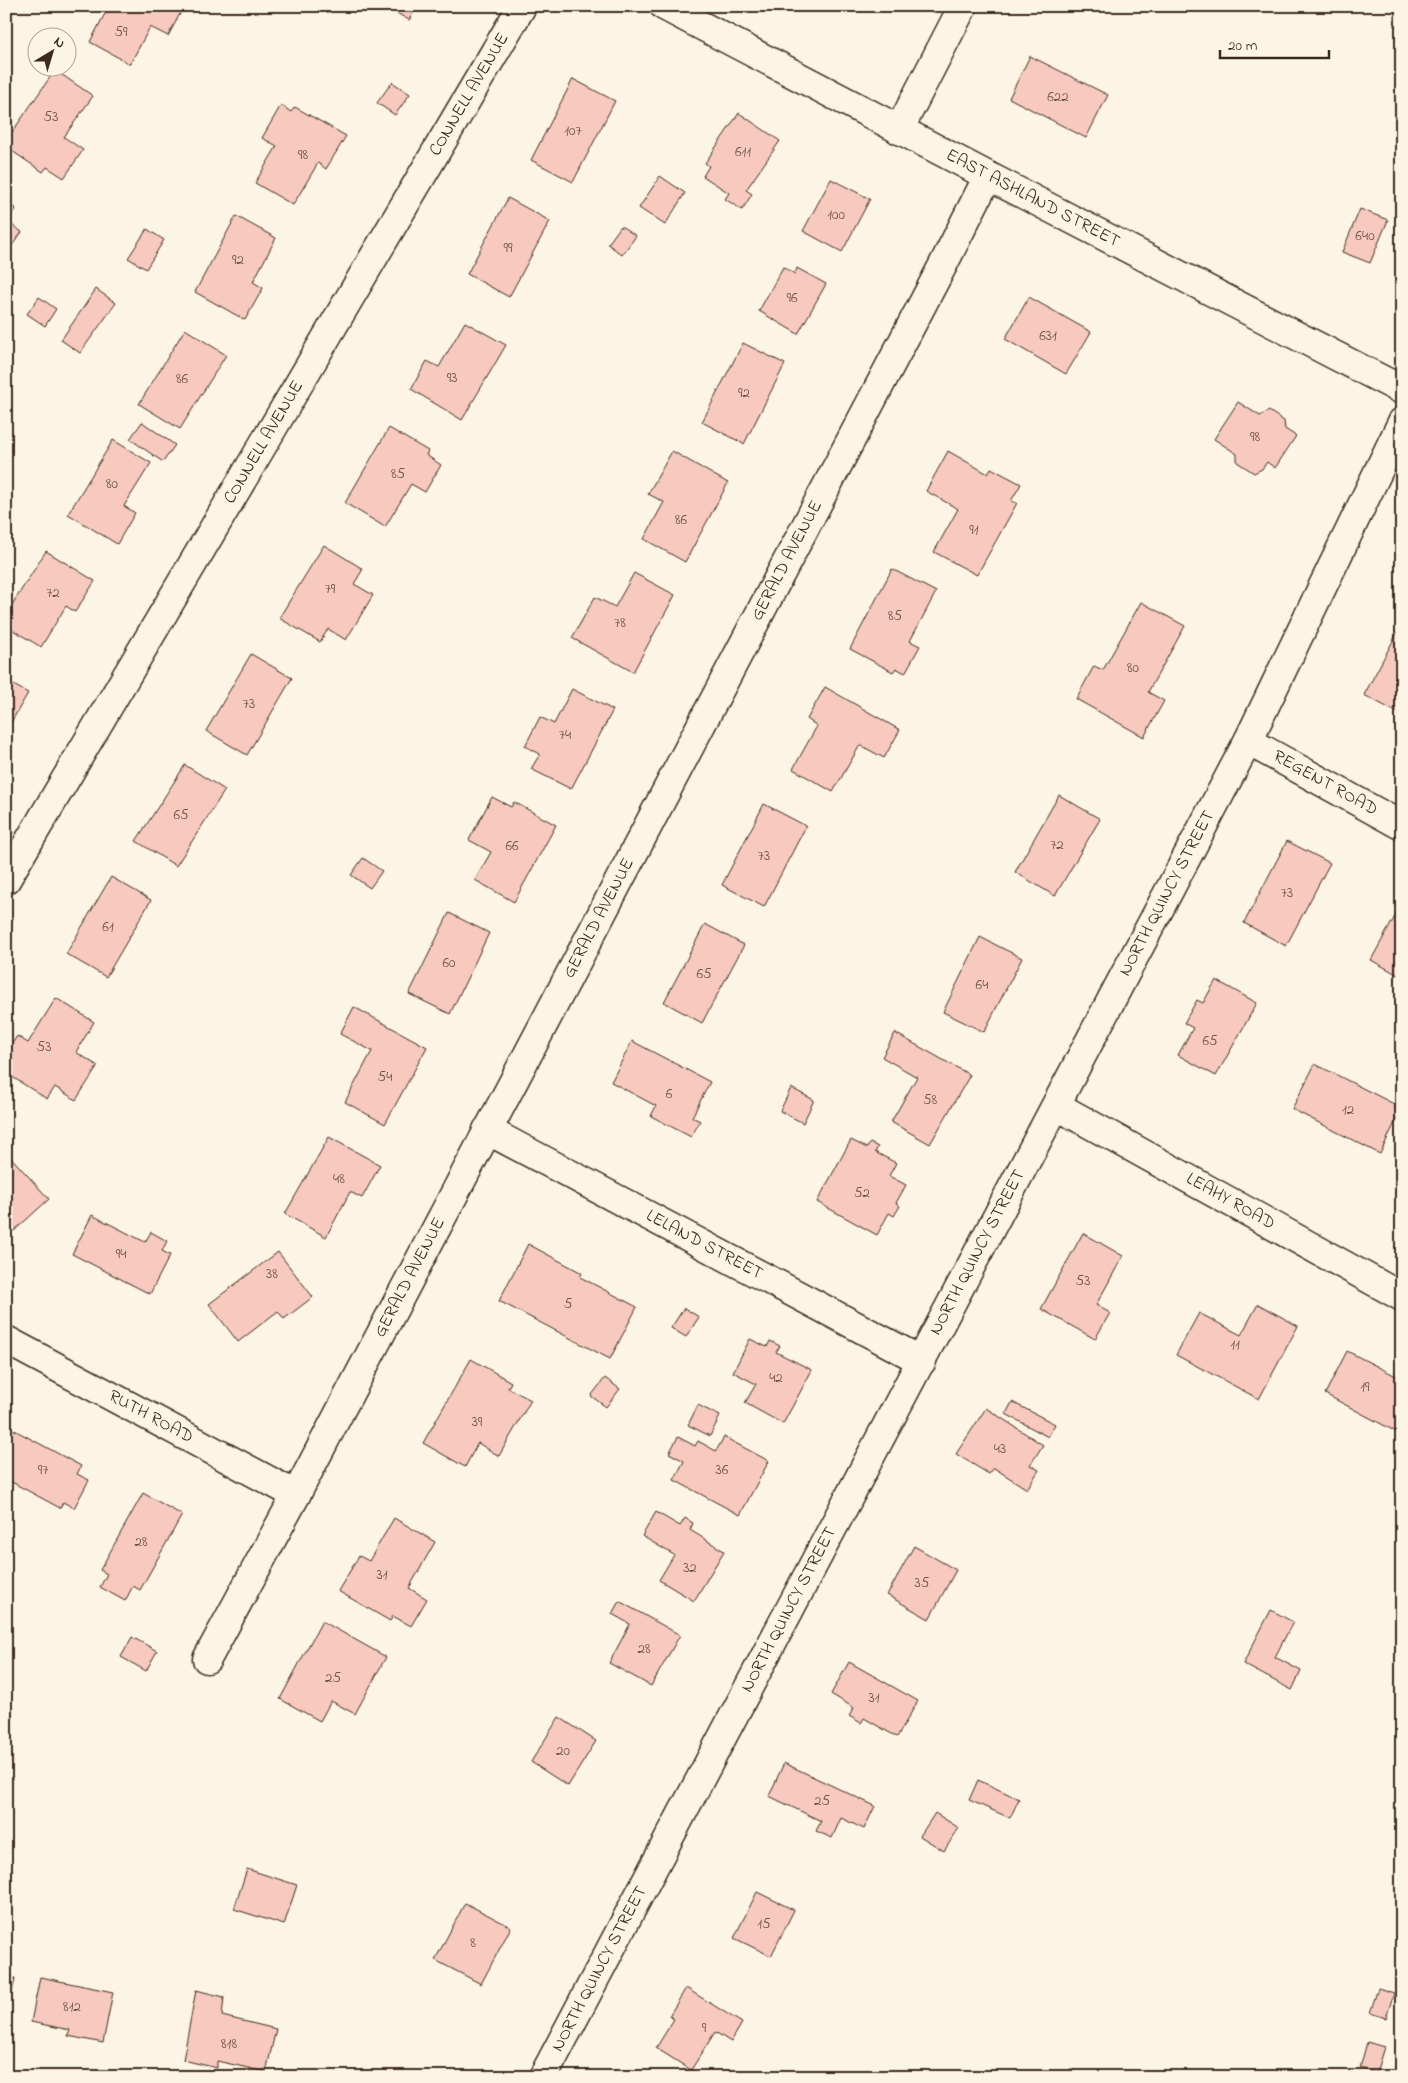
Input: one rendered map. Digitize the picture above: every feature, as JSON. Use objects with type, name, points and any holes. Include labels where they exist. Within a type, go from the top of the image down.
[{"type":"street","name":"CONNELL AVENUE","points":[[6,880],[522,6]]},
{"type":"street","name":"EAST ASHLAND STREET","points":[[664,6],[899,130],[1402,390]]},
{"type":"street","points":[[899,130],[963,6]]},
{"type":"street","name":"GERALD AVENUE","points":[[207,1659],[296,1495],[988,176]]},
{"type":"street","name":"NORTH QUINCY STREET","points":[[543,2077],[1248,741],[1402,422]]},
{"type":"street","name":"REGENT ROAD","points":[[1248,741],[1402,826]]},
{"type":"street","name":"LEAHY ROAD","points":[[1057,1106],[1402,1297]]},
{"type":"street","name":"LELAND STREET","points":[[487,1130],[922,1361]]},
{"type":"street","name":"RUTH ROAD","points":[[6,1340],[296,1495]]},
{"type":"building","points":[[109,6],[171,6],[181,12],[168,36],[150,27],[130,64],[90,42]]},
{"type":"building","points":[[384,6],[417,6],[409,20]]},
{"type":"building","points":[[1030,56],[1108,95],[1086,138],[1009,98]]},
{"type":"building","points":[[49,78],[67,78],[93,96],[64,137],[83,150],[64,178],[47,167],[43,172],[6,147],[6,141]]},
{"type":"building","points":[[573,79],[615,101],[573,182],[531,160]]},
{"type":"building","points":[[392,82],[410,94],[395,115],[377,103]]},
{"type":"building","points":[[281,105],[291,112],[295,107],[346,136],[326,169],[318,163],[293,205],[255,183],[277,146],[262,138]]},
{"type":"building","points":[[739,113],[780,141],[746,190],[752,194],[742,210],[725,199],[729,193],[703,176],[709,166],[705,163]]},
{"type":"building","points":[[660,176],[685,193],[665,225],[639,208]]},
{"type":"building","points":[[831,179],[870,199],[842,252],[803,231]]},
{"type":"building","points":[[508,198],[550,221],[509,297],[467,274]]},
{"type":"building","points":[[6,202],[16,209],[6,221]]},
{"type":"building","points":[[1360,209],[1388,220],[1370,263],[1342,252]]},
{"type":"building","points":[[236,216],[276,238],[253,282],[263,288],[245,320],[195,292]]},
{"type":"building","points":[[6,221],[22,232],[11,247],[6,244]]},
{"type":"building","points":[[621,226],[636,236],[622,255],[608,244]]},
{"type":"building","points":[[147,229],[164,240],[146,269],[128,258]]},
{"type":"building","points":[[783,267],[795,274],[797,268],[826,284],[798,334],[759,311]]},
{"type":"building","points":[[96,289],[116,303],[80,353],[61,340]]},
{"type":"building","points":[[39,297],[56,309],[45,326],[27,314]]},
{"type":"building","points":[[1029,297],[1091,332],[1066,374],[1005,339]]},
{"type":"building","points":[[465,322],[506,345],[462,420],[411,389],[427,361],[439,367]]},
{"type":"building","points":[[185,329],[226,355],[180,429],[139,404]]},
{"type":"building","points":[[743,343],[785,364],[744,444],[702,422]]},
{"type":"building","points":[[1238,402],[1260,416],[1269,411],[1284,421],[1285,429],[1296,436],[1275,468],[1267,462],[1262,469],[1254,473],[1237,462],[1237,454],[1214,439]]},
{"type":"building","points":[[142,422],[175,445],[163,462],[130,439]]},
{"type":"building","points":[[389,428],[428,451],[426,455],[441,465],[425,492],[411,484],[385,527],[345,503]]},
{"type":"building","points":[[113,440],[151,463],[124,506],[135,513],[117,544],[68,514]]},
{"type":"building","points":[[672,451],[728,483],[685,562],[644,539],[664,502],[648,494]]},
{"type":"building","points":[[948,451],[988,474],[991,468],[1021,484],[1011,501],[1017,503],[977,575],[934,552],[958,509],[926,491]]},
{"type":"building","points":[[324,545],[363,569],[354,584],[373,595],[346,640],[328,629],[320,642],[279,618]]},
{"type":"building","points":[[46,551],[95,581],[75,612],[66,606],[41,647],[6,626],[6,614]]},
{"type":"building","points":[[892,569],[936,592],[910,641],[920,646],[905,673],[896,668],[893,672],[850,649]]},
{"type":"building","points":[[634,573],[675,595],[633,672],[572,638],[595,597],[615,607]]},
{"type":"building","points":[[1141,602],[1185,626],[1148,692],[1164,701],[1144,737],[1076,699],[1094,666],[1103,670]]},
{"type":"building","points":[[1402,624],[1402,715],[1364,695]]},
{"type":"building","points":[[251,654],[292,678],[247,755],[206,731]]},
{"type":"building","points":[[6,681],[28,693],[6,731]]},
{"type":"building","points":[[825,687],[900,730],[884,758],[860,745],[833,792],[793,769],[817,726],[807,719]]},
{"type":"building","points":[[572,689],[613,710],[571,789],[531,769],[540,754],[525,746],[540,717],[554,724]]},
{"type":"building","points":[[185,765],[225,790],[176,866],[136,841]]},
{"type":"building","points":[[1059,795],[1100,819],[1055,896],[1015,872]]},
{"type":"building","points":[[492,797],[511,807],[514,802],[556,825],[514,902],[475,880],[491,852],[469,840]]},
{"type":"building","points":[[764,804],[806,826],[764,907],[722,885]]},
{"type":"building","points":[[1287,841],[1330,863],[1286,946],[1244,923]]},
{"type":"building","points":[[363,858],[382,871],[370,888],[351,875]]},
{"type":"building","points":[[111,877],[151,900],[106,977],[66,954]]},
{"type":"building","points":[[1398,911],[1402,913],[1402,977],[1371,960]]},
{"type":"building","points":[[449,913],[489,933],[450,1014],[409,994]]},
{"type":"building","points":[[705,924],[744,945],[702,1023],[664,1002]]},
{"type":"building","points":[[980,937],[1022,958],[984,1032],[943,1012]]},
{"type":"building","points":[[1216,980],[1257,1003],[1216,1076],[1178,1055],[1193,1028],[1184,1023],[1197,1000],[1203,1003]]},
{"type":"building","points":[[56,998],[94,1022],[76,1052],[98,1066],[76,1100],[55,1087],[47,1099],[6,1073],[6,1053],[17,1036],[28,1043]]},
{"type":"building","points":[[354,1007],[427,1047],[385,1124],[345,1102],[372,1051],[340,1034]]},
{"type":"building","points":[[895,1033],[970,1075],[930,1144],[891,1122],[917,1077],[882,1057]]},
{"type":"building","points":[[632,1041],[710,1082],[692,1117],[700,1121],[691,1137],[651,1116],[656,1106],[611,1082]]},
{"type":"building","points":[[1315,1064],[1402,1108],[1380,1154],[1292,1109]]},
{"type":"building","points":[[791,1088],[814,1100],[803,1123],[780,1111]]},
{"type":"building","points":[[329,1137],[380,1165],[362,1198],[350,1192],[326,1237],[285,1214]]},
{"type":"building","points":[[851,1140],[867,1148],[870,1143],[878,1147],[875,1152],[896,1163],[889,1176],[906,1185],[896,1203],[900,1206],[894,1216],[889,1213],[877,1235],[817,1202]]},
{"type":"building","points":[[6,1152],[49,1199],[14,1231],[6,1222]]},
{"type":"building","points":[[92,1215],[145,1242],[151,1232],[167,1241],[162,1251],[170,1255],[150,1294],[72,1254]]},
{"type":"building","points":[[1083,1233],[1123,1256],[1096,1305],[1110,1313],[1095,1339],[1041,1309]]},
{"type":"building","points":[[528,1244],[582,1273],[580,1277],[637,1307],[610,1359],[499,1301]]},
{"type":"building","points":[[278,1252],[313,1297],[284,1319],[278,1311],[238,1342],[209,1304]]},
{"type":"building","points":[[1258,1304],[1298,1326],[1259,1399],[1176,1355],[1199,1313],[1241,1335]]},
{"type":"building","points":[[684,1308],[699,1317],[686,1337],[671,1328]]},
{"type":"building","points":[[750,1339],[767,1347],[770,1341],[780,1346],[776,1352],[812,1370],[783,1424],[745,1403],[756,1384],[733,1372]]},
{"type":"building","points":[[1347,1351],[1402,1379],[1402,1435],[1325,1394]]},
{"type":"building","points":[[471,1359],[511,1382],[508,1388],[531,1400],[499,1456],[478,1443],[465,1467],[423,1443]]},
{"type":"building","points":[[605,1378],[620,1389],[606,1407],[591,1396]]},
{"type":"building","points":[[1012,1402],[1055,1424],[1048,1437],[1006,1414]]},
{"type":"building","points":[[698,1405],[720,1416],[710,1436],[688,1425]]},
{"type":"building","points":[[986,1408],[1043,1445],[1030,1465],[1039,1470],[1027,1489],[994,1468],[989,1474],[956,1454]]},
{"type":"building","points":[[7,1426],[81,1466],[77,1474],[89,1480],[74,1508],[63,1502],[60,1508],[6,1479]]},
{"type":"building","points":[[678,1437],[695,1446],[698,1441],[716,1451],[724,1437],[769,1461],[740,1515],[674,1480],[684,1461],[669,1453]]},
{"type":"building","points":[[143,1493],[182,1515],[140,1590],[133,1586],[125,1601],[100,1587],[107,1574],[100,1570]]},
{"type":"building","points":[[656,1512],[680,1526],[685,1518],[693,1523],[690,1530],[724,1551],[694,1601],[659,1580],[674,1555],[642,1536]]},
{"type":"building","points":[[394,1518],[435,1542],[409,1588],[427,1599],[411,1626],[393,1616],[390,1621],[338,1591],[359,1556],[369,1561]]},
{"type":"building","points":[[914,1546],[956,1570],[929,1619],[887,1595]]},
{"type":"building","points":[[619,1601],[680,1635],[651,1686],[609,1663],[630,1624],[612,1614]]},
{"type":"building","points":[[1271,1610],[1293,1622],[1275,1657],[1301,1671],[1292,1690],[1243,1664]]},
{"type":"building","points":[[322,1621],[386,1657],[355,1714],[331,1701],[320,1721],[280,1699]]},
{"type":"building","points":[[132,1637],[157,1651],[146,1671],[121,1657]]},
{"type":"building","points":[[849,1662],[918,1701],[897,1737],[864,1718],[861,1723],[849,1716],[854,1708],[831,1694]]},
{"type":"building","points":[[559,1717],[596,1741],[568,1786],[531,1762]]},
{"type":"building","points":[[784,1763],[875,1806],[864,1829],[841,1818],[832,1838],[816,1831],[821,1821],[769,1796]]},
{"type":"building","points":[[978,1780],[1019,1799],[1010,1818],[969,1800]]},
{"type":"building","points":[[935,1813],[959,1828],[944,1851],[920,1836]]},
{"type":"building","points":[[247,1869],[297,1885],[284,1925],[234,1909]]},
{"type":"building","points":[[757,1892],[794,1910],[771,1956],[734,1938]]},
{"type":"building","points":[[465,1903],[511,1927],[481,1984],[435,1960]]},
{"type":"building","points":[[6,1977],[15,1978],[8,2016],[6,2016]]},
{"type":"building","points":[[40,1977],[113,1992],[103,2043],[68,2036],[70,2030],[31,2022]]},
{"type":"building","points":[[686,1988],[742,2023],[731,2042],[715,2032],[691,2070],[656,2048],[674,2019],[669,2016]]},
{"type":"building","points":[[1378,1988],[1394,1993],[1386,2018],[1370,2013]]},
{"type":"building","points":[[196,1990],[224,1997],[222,2016],[276,2029],[266,2072],[217,2061],[217,2068],[183,2060]]},
{"type":"building","points":[[1367,2042],[1384,2047],[1376,2073],[1360,2068]]}]
